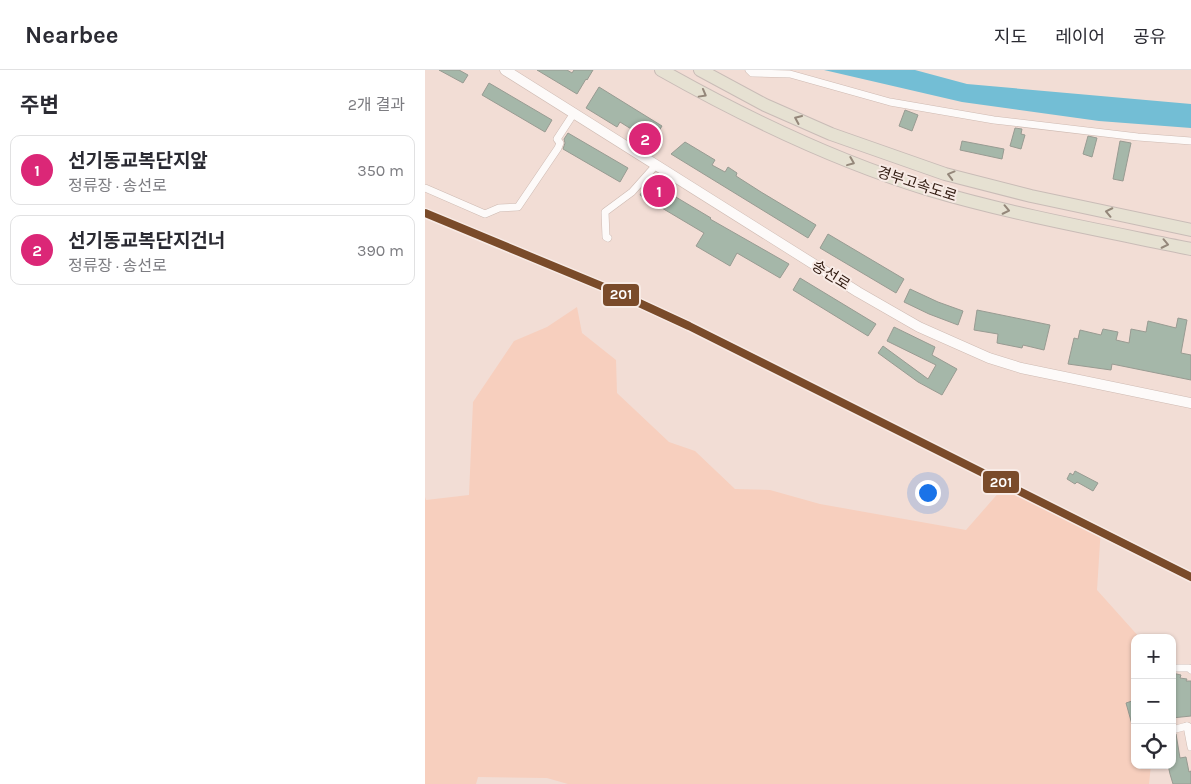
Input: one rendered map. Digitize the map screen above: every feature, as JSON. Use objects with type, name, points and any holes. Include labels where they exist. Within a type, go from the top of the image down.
[{"type":"highway","name":"경부고속도로","points":[[661,70],[744,116],[862,166],[928,189],[990,206],[1191,250]]},
{"type":"highway","name":"경부고속도로","points":[[700,70],[765,105],[831,134],[945,174],[1031,196],[1191,230]]},
{"type":"main road","name":"송선로","points":[[505,70],[858,292],[919,327],[989,358],[1021,368],[1191,403]]},
{"type":"street","points":[[749,70],[752,73],[790,74],[890,102],[985,118],[1138,137],[1191,141]]},
{"type":"street","points":[[425,188],[485,214],[499,208],[518,207],[558,148],[560,143],[557,139],[574,113]]},
{"type":"street","points":[[609,238],[606,237],[605,212],[632,192],[656,165]]},
{"type":"street","points":[[1176,668],[1191,670]]},
{"type":"street","points":[[1176,729],[1189,727],[1191,746]]},
{"type":"shaded area","points":[[577,307],[582,333],[616,360],[617,393],[669,442],[695,451],[735,489],[770,490],[820,504],[966,530],[1008,482],[1101,527],[1097,590],[1136,634],[1131,634],[1131,769],[1151,769],[1149,784],[568,784],[547,778],[478,777],[476,784],[425,784],[425,497],[426,500],[469,495],[473,402],[514,341],[547,327]]},
{"type":"water","points":[[824,70],[915,70],[967,84],[1191,104],[1191,128],[1099,121],[962,102]]},
{"type":"building","points":[[439,70],[459,70],[468,75],[463,83]]},
{"type":"building","points":[[537,70],[567,70],[572,73],[574,70],[593,70],[577,94]]},
{"type":"building","points":[[489,83],[552,120],[545,132],[482,95]]},
{"type":"building","points":[[599,87],[662,126],[652,142],[620,122],[617,127],[586,108]]},
{"type":"building","points":[[905,110],[918,115],[912,131],[899,126]]},
{"type":"building","points":[[1015,128],[1022,129],[1021,134],[1025,135],[1021,149],[1010,146]]},
{"type":"building","points":[[568,133],[628,168],[620,182],[563,149],[564,139]]},
{"type":"building","points":[[1088,136],[1097,138],[1092,157],[1083,154]]},
{"type":"building","points":[[962,141],[1004,149],[1002,159],[960,150]]},
{"type":"building","points":[[1120,141],[1131,143],[1123,181],[1113,179]]},
{"type":"building","points":[[685,142],[715,160],[712,165],[725,172],[728,167],[737,173],[736,176],[816,225],[808,238],[671,154]]},
{"type":"building","points":[[649,181],[710,219],[789,264],[780,278],[737,253],[730,266],[696,246],[704,233],[640,195]]},
{"type":"building","points":[[828,234],[904,279],[896,293],[820,248]]},
{"type":"building","points":[[800,278],[876,324],[868,336],[793,290]]},
{"type":"building","points":[[910,289],[963,311],[958,325],[904,302]]},
{"type":"building","points":[[977,310],[1050,325],[1044,350],[1023,345],[1022,348],[997,343],[998,334],[974,330]]},
{"type":"building","points":[[1178,318],[1187,320],[1181,353],[1191,355],[1191,380],[1112,364],[1111,370],[1068,364],[1074,338],[1078,339],[1080,330],[1101,335],[1103,329],[1118,332],[1116,340],[1129,343],[1131,329],[1146,332],[1148,321],[1176,328]]},
{"type":"building","points":[[894,327],[935,347],[932,355],[957,369],[942,395],[918,382],[878,353],[883,346],[928,379],[936,365],[887,341]]},
{"type":"building","points":[[1075,471],[1098,483],[1093,491],[1067,479],[1070,473],[1073,475]]},
{"type":"building","points":[[1176,674],[1181,675],[1180,678],[1187,679],[1186,681],[1191,681],[1191,716],[1176,718]]},
{"type":"building","points":[[1131,701],[1131,721],[1126,703]]},
{"type":"building","points":[[1176,734],[1180,758],[1186,757],[1189,772],[1191,771],[1191,784],[1173,784],[1169,769],[1176,769]]},
{"type":"transit line","name":"201","points":[[425,213],[611,290],[689,326],[1191,577]]},
{"type":"place","name":"선기동교복단지건너","points":[[645,139]]},
{"type":"place","name":"선기동교복단지앞","points":[[659,191]]}]
